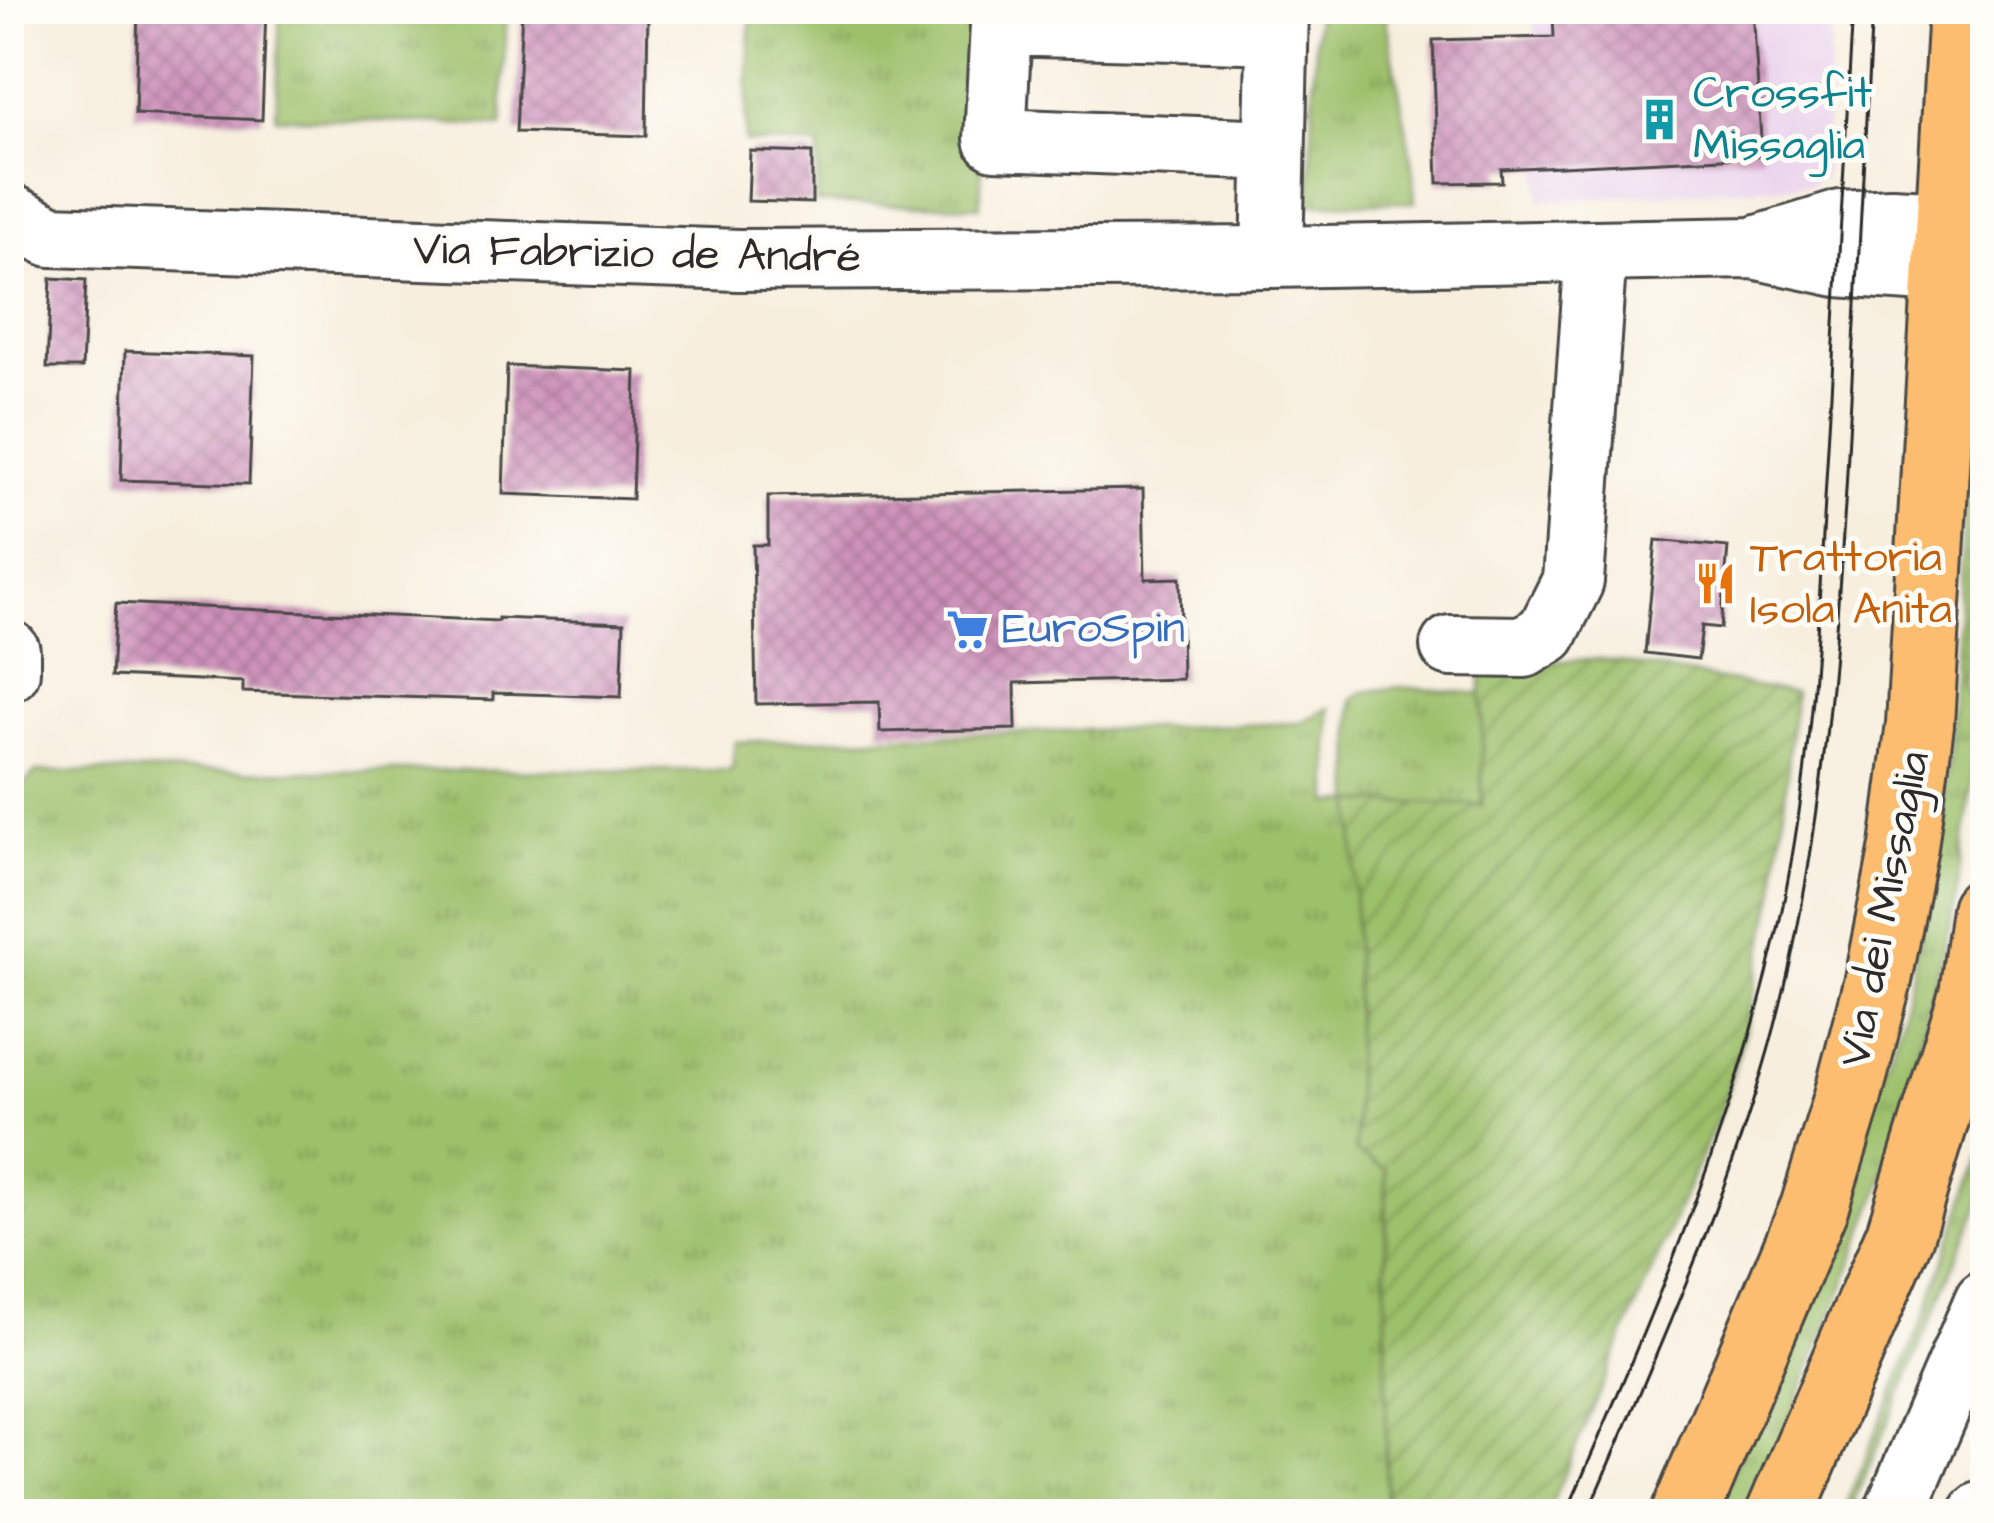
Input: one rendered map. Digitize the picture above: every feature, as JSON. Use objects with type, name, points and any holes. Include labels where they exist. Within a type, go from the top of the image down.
[{"type":"main road","name":"Via dei Missaglia","points":[[1685,1514],[1814,1208],[1878,980],[1904,847],[1967,249],[1962,9]]},
{"type":"main road","name":"Via dei Missaglia","points":[[1780,1514],[1900,1234],[1973,994],[1985,910]]},
{"type":"street","points":[[1272,257],[1278,21],[1001,26],[995,139],[1274,150]]},
{"type":"street","name":"Via Fabrizio de André","points":[[9,214],[51,236],[739,260],[1753,248],[1841,221],[1967,249]]},
{"type":"street","points":[[1451,646],[1524,647],[1547,633],[1573,581],[1596,252]]},
{"type":"street","points":[[9,651],[9,671]]},
{"type":"street","points":[[1894,1514],[1985,1301]]},
{"type":"shaded area","points":[[1534,9],[1832,9],[1824,176],[1810,185],[1540,201]]},
{"type":"green space","points":[[280,9],[506,9],[502,126],[276,117]]},
{"type":"green space","points":[[751,9],[990,9],[980,206],[817,203],[819,146],[745,142]]},
{"type":"green space","points":[[1316,9],[1384,9],[1413,166],[1415,202],[1310,204]]},
{"type":"green space","points":[[1973,380],[1982,380],[1963,686],[1979,704],[1954,910],[1883,1182],[1840,1297],[1748,1514],[1717,1514],[1898,1029],[1927,905],[1949,752]]},
{"type":"green space","points":[[1602,659],[1795,693],[1776,888],[1749,1016],[1724,1102],[1547,1514],[1386,1514],[1386,1170],[1356,1152],[1354,802],[1482,805],[1482,665]]},
{"type":"green space","points":[[1400,687],[1482,694],[1482,805],[1355,802],[1356,1151],[1386,1170],[1386,1514],[9,1514],[9,793],[15,793],[36,772],[732,770],[735,742],[1300,723],[1330,708],[1330,803],[1353,802],[1352,699],[1363,692]]},
{"type":"green space","points":[[1985,1143],[1985,1193],[1849,1514],[1842,1514],[1928,1308]]},
{"type":"building","points":[[138,9],[266,9],[262,120],[135,114]]},
{"type":"building","points":[[522,9],[648,9],[646,136],[516,132]]},
{"type":"building","points":[[1753,9],[1762,156],[1501,169],[1502,182],[1438,183],[1433,40],[1554,37],[1553,16]]},
{"type":"building","points":[[750,151],[812,153],[812,203],[748,201]]},
{"type":"building","points":[[51,278],[86,280],[82,368],[47,368]]},
{"type":"building","points":[[125,351],[254,356],[249,484],[121,480]]},
{"type":"building","points":[[507,366],[636,371],[632,499],[503,494]]},
{"type":"building","name":"EuroSpin","points":[[1143,489],[1145,579],[1180,578],[1182,679],[1015,683],[1016,729],[880,732],[879,702],[756,704],[753,545],[768,545],[768,496]]},
{"type":"building","points":[[1656,540],[1728,547],[1721,628],[1702,626],[1698,659],[1645,653]]},
{"type":"building","points":[[116,603],[624,623],[621,697],[493,693],[493,700],[243,692],[243,682],[112,676]]},
{"type":"tram line","points":[[1566,1514],[1658,1297],[1713,1151],[1760,1001],[1790,869],[1816,648],[1853,9]]},
{"type":"tram line","points":[[1588,1514],[1723,1188],[1767,1054],[1798,925],[1826,740],[1837,615],[1872,9]]},
{"type":"place","name":"Crossfit Missaglia","points":[[1659,120]]},
{"type":"place","name":"Trattoria Isola Anita","points":[[1716,584]]},
{"type":"place","name":"EuroSpin","points":[[968,629]]}]
